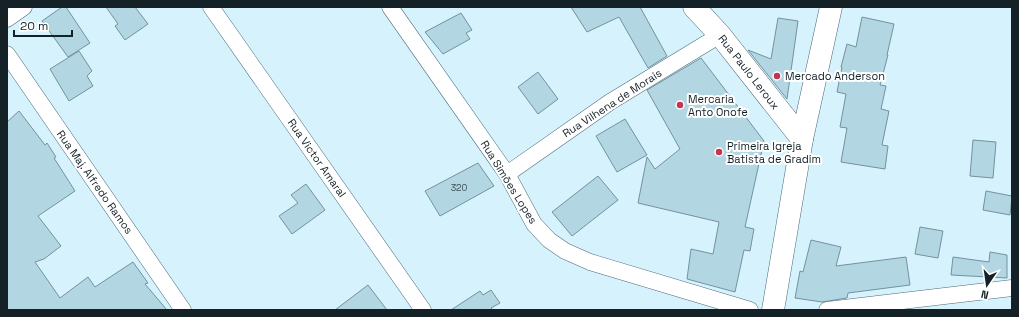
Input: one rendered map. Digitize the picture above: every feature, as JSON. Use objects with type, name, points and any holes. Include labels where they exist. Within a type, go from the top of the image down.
[{"type":"street","points":[[7,19],[24,7]]},
{"type":"street","name":"Rua Victor Amaral","points":[[211,7],[423,310]]},
{"type":"street","name":"Rua Simões Lopes","points":[[390,7],[507,174],[534,224],[549,240],[565,251],[590,262],[750,310]]},
{"type":"street","name":"Rua Paulo Leroux","points":[[694,7],[720,35],[802,139]]},
{"type":"street","points":[[773,310],[802,139],[831,7]]},
{"type":"street","name":"Rua Vilhena de Morais","points":[[507,174],[610,102],[720,35]]},
{"type":"street","name":"Rua Maj. Alfredo Ramos","points":[[7,54],[183,310]]},
{"type":"street","points":[[827,310],[1012,288]]},
{"type":"building","points":[[62,7],[66,7],[90,43],[68,57],[42,21]]},
{"type":"building","points":[[106,7],[135,7],[148,24],[125,40],[115,26],[118,24]]},
{"type":"building","points":[[571,7],[640,7],[667,56],[648,68],[619,17],[587,32]]},
{"type":"building","points":[[461,13],[472,30],[466,33],[470,39],[443,54],[425,32]]},
{"type":"building","points":[[862,17],[894,24],[880,85],[886,86],[881,109],[889,111],[882,145],[888,146],[885,169],[841,162],[847,128],[840,127],[846,94],[837,92],[847,44],[856,47]]},
{"type":"building","name":"Mercado Anderson","points":[[778,18],[798,21],[787,99],[748,50],[771,59]]},
{"type":"building","points":[[79,51],[92,71],[87,76],[93,86],[69,101],[50,69]]},
{"type":"building","name":"Primeira Igreja Batista de Gradim","points":[[701,58],[764,141],[745,227],[754,229],[750,251],[744,250],[735,292],[687,279],[691,249],[713,254],[719,222],[638,203],[647,157],[655,169],[680,149],[647,90]]},
{"type":"building","points":[[538,72],[558,99],[538,114],[518,87]]},
{"type":"building","points":[[19,111],[45,145],[47,143],[56,157],[54,158],[75,191],[38,216],[61,246],[44,259],[35,262],[60,298],[88,277],[95,287],[133,262],[148,283],[145,284],[167,310],[7,310],[7,122]]},
{"type":"building","points":[[625,119],[647,155],[617,172],[596,136]]},
{"type":"building","points":[[973,140],[996,142],[993,178],[970,176]]},
{"type":"building","points":[[478,163],[494,186],[440,216],[425,191]]},
{"type":"building","points":[[598,176],[618,200],[572,236],[552,212]]},
{"type":"building","points":[[306,184],[325,210],[292,234],[279,216],[298,203],[291,195]]},
{"type":"building","points":[[986,191],[1012,196],[1010,215],[983,210]]},
{"type":"building","points":[[920,227],[943,231],[938,258],[915,254]]},
{"type":"building","points":[[811,240],[841,247],[836,266],[906,257],[910,285],[848,293],[847,298],[822,302],[795,298],[800,271],[803,272]]},
{"type":"building","points":[[990,252],[1007,255],[1007,278],[951,275],[953,257],[989,262]]},
{"type":"building","points":[[368,285],[387,310],[335,310]]},
{"type":"building","points":[[491,290],[500,303],[491,308],[493,310],[451,310],[480,291],[483,295]]},
{"type":"place","name":"Mercado Anderson","points":[[777,76]]},
{"type":"place","name":"Mercaria Anto Onofe","points":[[680,105]]},
{"type":"place","name":"Primeira Igreja Batista de Gradim","points":[[719,152]]}]
